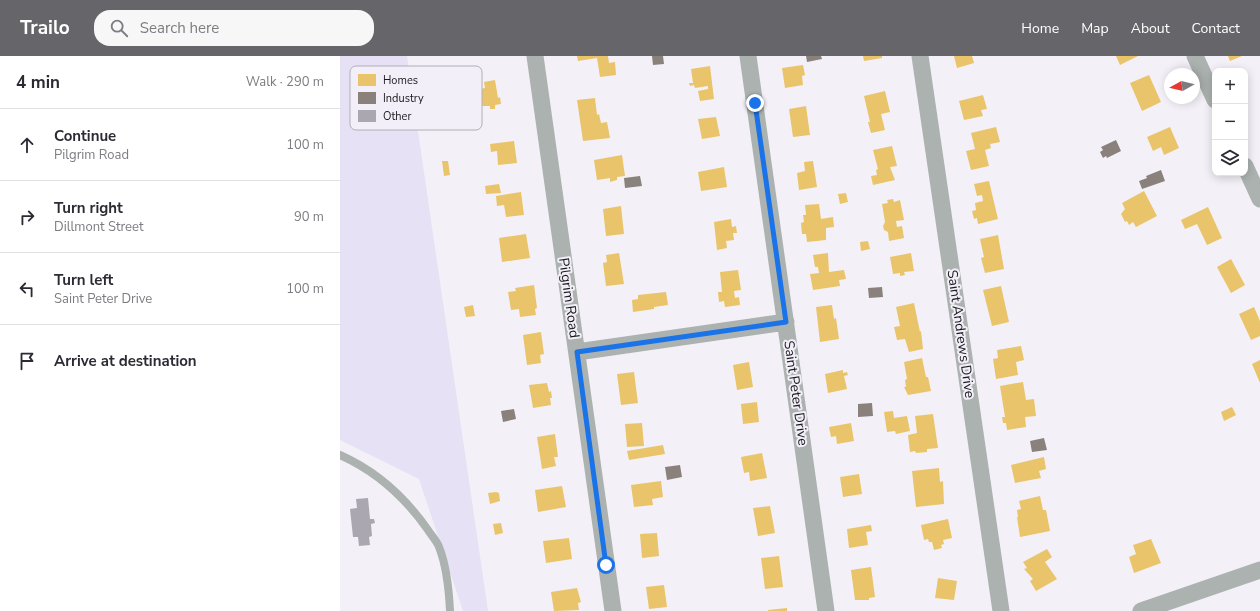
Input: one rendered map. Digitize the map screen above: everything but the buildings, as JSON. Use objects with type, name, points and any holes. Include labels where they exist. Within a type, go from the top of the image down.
[{"type":"street","name":"Pilgrim Road","points":[[535,56],[613,611]]},
{"type":"street","name":"Saint Peter Drive","points":[[748,56],[826,611]]},
{"type":"street","name":"Saint Andrews Drive","points":[[920,56],[1001,611]]},
{"type":"street","points":[[1195,56],[1212,93]]},
{"type":"street","points":[[1248,173],[1260,199]]},
{"type":"street","points":[[577,352],[786,322]]},
{"type":"street","points":[[1141,611],[1260,570]]},
{"type":"lane","points":[[340,455],[355,462],[385,482],[416,514],[439,547],[449,589],[450,611]]},
{"type":"shaded area","points":[[340,56],[407,56],[408,66],[350,66],[350,130],[418,130],[488,611],[463,611],[419,479],[340,440]]},
{"type":"route","points":[[606,565],[577,352],[786,322],[755,103]]}]
